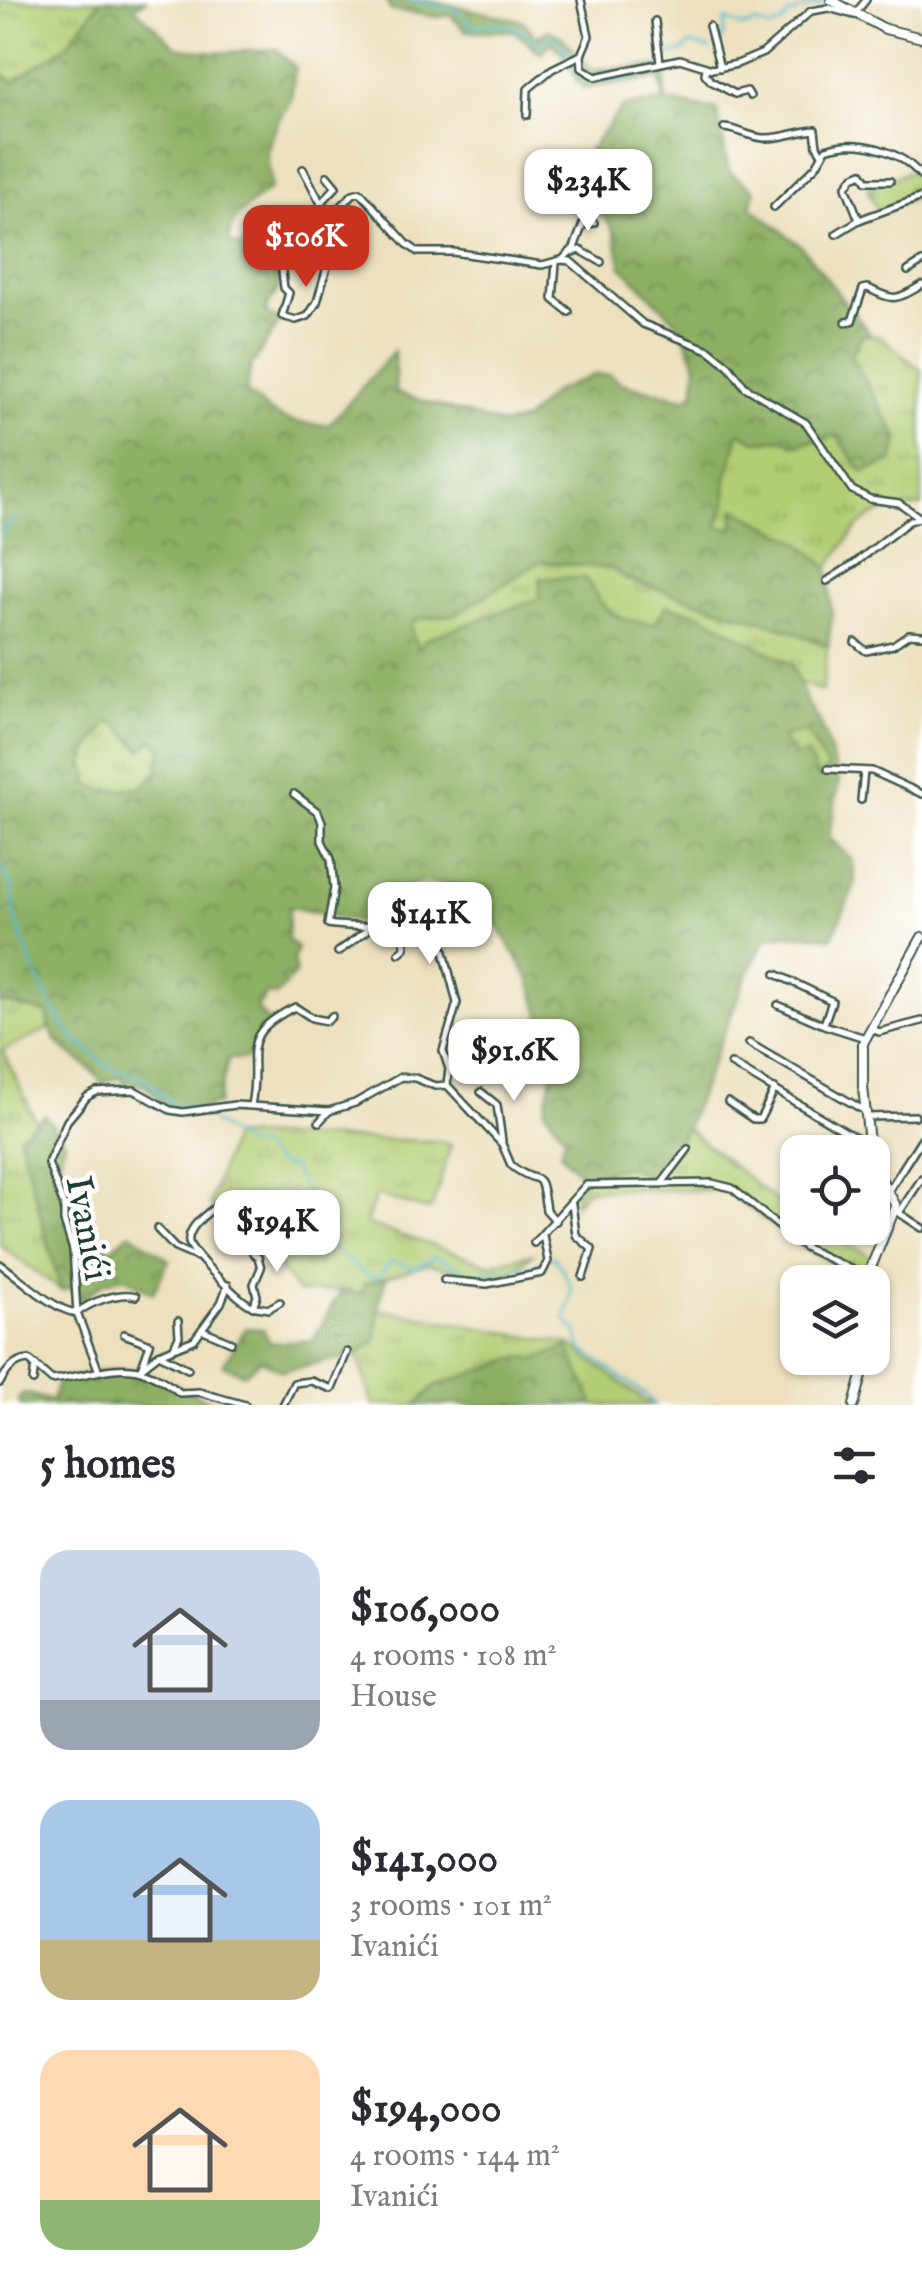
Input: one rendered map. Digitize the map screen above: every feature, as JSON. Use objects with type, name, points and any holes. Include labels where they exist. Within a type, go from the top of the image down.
[{"type":"street","points":[[528,114],[528,89],[576,58],[589,36],[580,0]]},
{"type":"street","points":[[830,0],[885,29],[922,38]]},
{"type":"street","points":[[854,15],[866,0]]},
{"type":"street","points":[[576,58],[582,68],[596,77],[680,59],[706,68],[720,68],[764,53],[812,11],[828,8],[854,15]]},
{"type":"street","points":[[655,20],[659,64]]},
{"type":"street","points":[[708,26],[720,68]]},
{"type":"street","points":[[706,68],[711,82],[735,94],[746,91],[750,96]]},
{"type":"street","points":[[724,128],[770,139],[815,130],[822,154]]},
{"type":"street","points":[[774,208],[816,166],[822,154],[835,146],[875,147],[903,161],[922,178]]},
{"type":"street","points":[[281,263],[288,293],[282,316],[296,320],[308,316],[333,246],[329,219],[304,169]]},
{"type":"street","points":[[859,220],[846,187],[853,177],[862,173],[867,181],[890,181]]},
{"type":"street","points":[[322,202],[336,187],[327,176]]},
{"type":"street","points":[[329,219],[353,194],[360,192],[418,252],[453,252],[542,266],[574,263],[643,324],[709,350],[729,366],[744,387],[806,423],[852,490],[870,499],[899,503],[920,518]]},
{"type":"street","points":[[836,234],[859,220],[922,197]]},
{"type":"street","points":[[570,254],[583,224],[594,223]]},
{"type":"street","points":[[569,312],[553,299],[559,262],[580,250],[601,262]]},
{"type":"street","points":[[908,270],[922,262]]},
{"type":"street","points":[[846,322],[852,321],[863,290],[868,288],[897,300],[922,286]]},
{"type":"street","points":[[826,582],[909,521],[920,518]]},
{"type":"street","points":[[856,642],[866,651],[893,644],[909,634],[922,635]]},
{"type":"street","points":[[828,770],[880,774],[922,794]]},
{"type":"street","points":[[861,800],[864,772]]},
{"type":"street","points":[[294,794],[318,812],[322,822],[322,841],[331,860],[334,888],[328,924],[368,929],[403,927],[438,936],[457,1004],[443,1050],[449,1068],[447,1085],[502,1144]]},
{"type":"street","points":[[399,953],[405,948],[403,927]]},
{"type":"street","points":[[338,952],[368,929]]},
{"type":"street","points":[[868,1135],[862,1080],[864,1038],[922,937]]},
{"type":"street","points":[[776,974],[832,1001],[824,1025]]},
{"type":"street","points":[[778,1004],[864,1038]]},
{"type":"street","points":[[250,1105],[255,1039],[262,1026],[296,1007],[318,1021],[327,1021],[332,1016]]},
{"type":"street","points":[[870,1027],[879,1032],[922,1020]]},
{"type":"street","points":[[749,1042],[866,1114],[915,1116]]},
{"type":"street","points":[[731,1064],[847,1135]]},
{"type":"street","name":"Ivanići","points":[[98,1370],[77,1312],[73,1250],[64,1206],[48,1163],[67,1121],[87,1096],[134,1090],[170,1110],[250,1105],[329,1110],[356,1103],[402,1077],[435,1086],[447,1085]]},
{"type":"street","points":[[728,1102],[753,1119],[760,1119],[776,1089]]},
{"type":"street","points":[[481,1092],[497,1105],[506,1159],[516,1170],[541,1180],[546,1210],[556,1221]]},
{"type":"street","points":[[319,1122],[329,1110]]},
{"type":"street","points":[[890,1188],[922,1138]]},
{"type":"street","points":[[662,1183],[688,1149]]},
{"type":"street","points":[[873,1265],[897,1213],[922,1178]]},
{"type":"street","points":[[534,1243],[586,1185],[726,1186],[804,1247],[838,1265]]},
{"type":"street","points":[[890,1193],[897,1213],[922,1228]]},
{"type":"street","points":[[199,1258],[189,1236],[206,1212],[225,1200]]},
{"type":"street","points":[[572,1204],[576,1235],[592,1249],[582,1277]]},
{"type":"street","name":"Ivanići","points":[[157,1229],[175,1248],[199,1258],[253,1307]]},
{"type":"street","points":[[444,1280],[487,1284],[545,1271],[548,1261],[543,1235]]},
{"type":"street","points":[[253,1253],[261,1268],[254,1284],[257,1296],[253,1307],[268,1309],[280,1302]]},
{"type":"street","points":[[0,1264],[66,1312],[77,1312],[120,1294],[136,1296]]},
{"type":"street","points":[[141,1368],[159,1354],[194,1340],[226,1296],[228,1285]]},
{"type":"street","points":[[172,1348],[179,1336],[178,1321]]},
{"type":"street","points":[[203,1330],[232,1342]]},
{"type":"street","points":[[124,1334],[150,1344],[141,1368]]},
{"type":"street","points":[[283,1405],[294,1383],[311,1381],[332,1389],[347,1352]]},
{"type":"street","points":[[159,1354],[188,1369]]},
{"type":"street","points":[[0,1383],[14,1364],[29,1360],[52,1380],[98,1370],[141,1368],[163,1378],[180,1393],[199,1392],[245,1405]]},
{"type":"street","points":[[34,1381],[35,1364]]},
{"type":"street","points":[[854,1405],[862,1375]]},
{"type":"green space","points":[[0,0],[101,0],[66,46],[13,83],[0,71]]},
{"type":"green space","points":[[101,0],[146,0],[134,7],[176,47],[215,53],[276,49],[295,67],[291,100],[267,151],[271,188],[242,212],[230,235],[230,244],[278,255],[279,287],[265,312],[280,321],[251,367],[246,392],[284,419],[329,425],[394,351],[396,393],[503,425],[525,420],[553,392],[594,375],[610,375],[621,383],[684,398],[694,394],[697,366],[680,325],[622,267],[614,231],[590,196],[589,150],[623,107],[664,101],[660,78],[584,88],[552,42],[541,53],[514,31],[466,31],[450,15],[390,10],[386,0],[427,0],[523,21],[537,37],[549,30],[564,39],[591,69],[666,66],[665,101],[717,110],[729,171],[755,191],[751,207],[801,246],[871,335],[862,335],[851,357],[898,438],[893,461],[863,472],[836,435],[796,445],[783,439],[755,441],[740,432],[726,478],[726,504],[717,526],[733,529],[736,509],[801,543],[828,568],[832,616],[828,646],[790,630],[626,579],[613,569],[541,561],[456,614],[413,620],[411,631],[418,649],[426,639],[539,598],[540,578],[586,578],[606,608],[620,617],[655,624],[666,606],[698,613],[792,665],[807,703],[821,723],[839,781],[829,837],[853,861],[855,885],[832,938],[807,934],[767,937],[747,975],[686,1128],[653,1179],[627,1166],[583,1176],[560,1153],[565,1136],[545,1110],[552,1052],[529,978],[483,901],[452,885],[424,882],[407,887],[378,925],[289,907],[287,940],[297,948],[293,960],[296,972],[276,996],[266,994],[257,1009],[270,1023],[260,1031],[259,1045],[252,1046],[250,1058],[228,1059],[218,1104],[170,1110],[144,1084],[125,1085],[122,1076],[101,1083],[54,1038],[48,1013],[0,1002],[0,71],[13,82],[66,46]],"holes":[[[109,722],[117,724],[142,750],[153,739],[162,748],[157,772],[143,787],[103,791],[87,782],[89,775],[83,766],[86,752]]]},
{"type":"green space","points":[[912,170],[922,181],[922,195],[878,211],[867,189]]},
{"type":"green space","points":[[862,335],[880,336],[922,371],[922,506],[887,511],[865,521],[828,568],[801,543],[736,510],[733,530],[717,527],[726,504],[726,478],[740,431],[755,441],[783,439],[796,445],[836,435],[898,438],[851,357]]},
{"type":"green space","points":[[541,561],[613,569],[626,579],[790,630],[828,646],[822,691],[799,683],[791,665],[655,624],[621,621],[600,602],[540,598],[418,650],[411,631],[413,620],[456,614]]},
{"type":"green space","points":[[109,722],[117,724],[141,750],[153,738],[162,748],[157,772],[143,787],[103,791],[87,782],[87,756]]},
{"type":"green space","points":[[806,731],[828,769],[818,776],[807,754],[793,757],[782,737]]},
{"type":"green space","points":[[0,1002],[48,1013],[48,1029],[3,1051],[36,1122],[19,1137],[61,1290],[0,1245]]},
{"type":"green space","points":[[45,1115],[65,1142],[58,1166],[82,1219],[111,1250],[130,1233],[169,1260],[153,1293],[125,1277],[104,1282],[81,1301],[71,1288],[61,1290],[19,1136]]},
{"type":"green space","points":[[686,1128],[780,1204],[780,1232],[727,1191],[587,1189],[574,1205],[583,1176],[627,1166],[653,1179]]},
{"type":"green space","points":[[232,1136],[442,1141],[451,1145],[432,1208],[427,1210],[376,1195],[366,1224],[489,1264],[532,1254],[512,1273],[485,1273],[477,1277],[429,1264],[364,1284],[361,1294],[341,1290],[299,1293],[275,1263],[209,1204]]},
{"type":"green space","points":[[797,1245],[848,1245],[876,1259],[874,1265],[837,1265]]},
{"type":"green space","points":[[386,1278],[378,1309],[376,1341],[357,1355],[282,1371],[261,1360],[244,1374],[223,1365],[246,1328],[263,1329],[270,1343],[313,1340],[341,1290],[361,1294],[364,1284]]},
{"type":"green space","points":[[378,1309],[569,1344],[651,1405],[594,1405],[567,1347],[537,1359],[436,1385],[416,1405],[373,1405],[357,1355],[376,1341]]},
{"type":"green space","points":[[568,1347],[594,1405],[416,1405],[436,1386],[521,1356],[537,1359]]},
{"type":"green space","points":[[138,1370],[221,1405],[20,1405],[18,1400],[23,1393],[52,1401],[58,1381],[98,1371]]},
{"type":"waterway","points":[[409,0],[456,10],[472,27],[508,26],[539,45],[555,36],[586,79],[624,79],[661,67]]},
{"type":"waterway","points":[[718,44],[725,20],[744,27],[755,23],[770,28],[783,23],[788,15],[827,1]]},
{"type":"waterway","points":[[662,59],[664,55],[682,52],[690,44],[710,49]]},
{"type":"waterway","points":[[0,534],[16,519]]},
{"type":"waterway","points":[[0,866],[12,886],[15,918],[34,970],[73,1038],[109,1067],[145,1079],[174,1105],[194,1108]]},
{"type":"waterway","points":[[203,1113],[244,1145],[256,1145],[281,1166],[291,1166],[306,1193],[305,1205],[324,1233],[324,1245],[369,1276],[377,1278],[392,1261],[415,1268],[436,1256],[471,1274],[545,1261]]},
{"type":"waterway","points":[[551,1258],[568,1280],[571,1293],[565,1319],[577,1332],[580,1348],[655,1405]]}]
